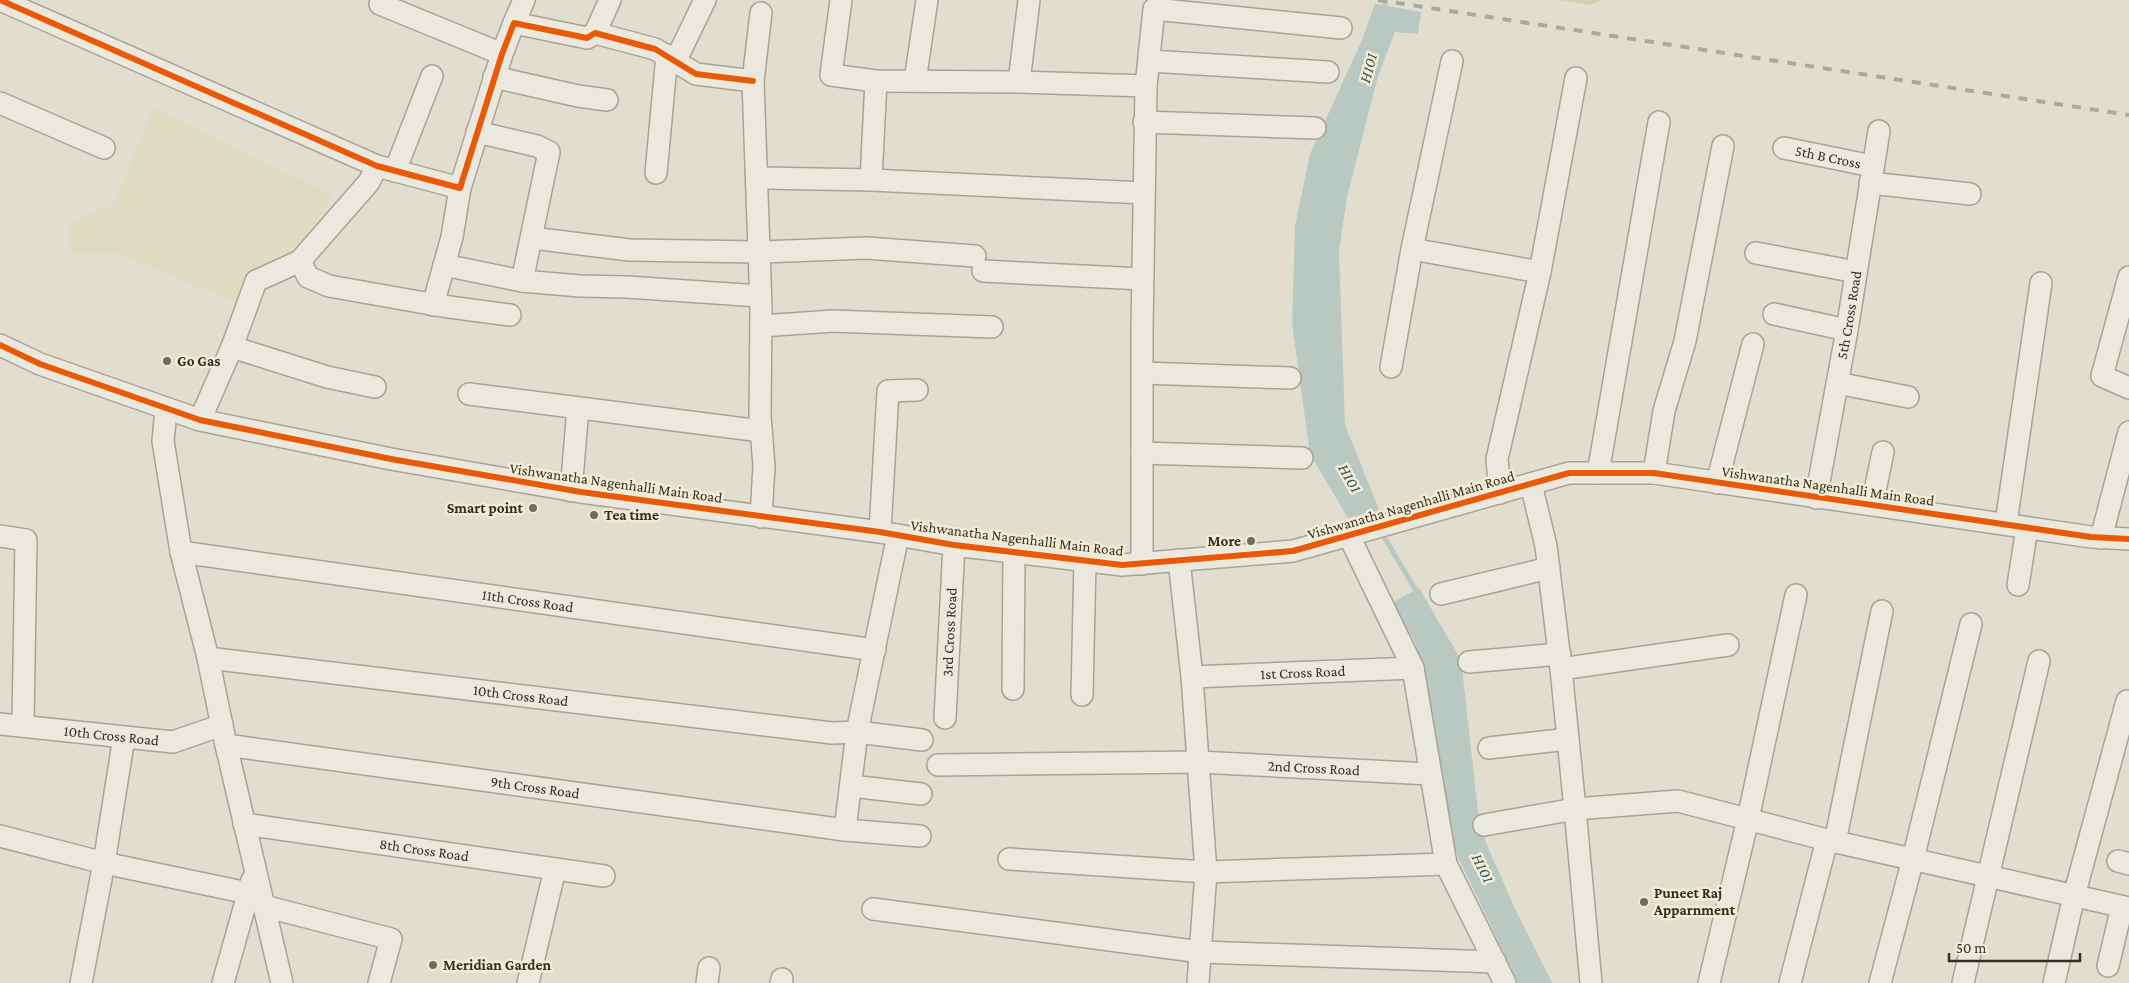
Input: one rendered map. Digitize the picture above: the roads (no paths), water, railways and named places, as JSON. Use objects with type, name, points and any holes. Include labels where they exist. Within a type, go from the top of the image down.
[{"type":"street","points":[[0,0],[39,8],[386,168],[460,188]]},
{"type":"street","points":[[382,0],[380,4],[502,54]]},
{"type":"street","points":[[432,305],[452,237],[460,188],[494,77],[524,0]]},
{"type":"street","points":[[514,23],[587,38],[596,33],[610,0]]},
{"type":"street","points":[[656,173],[671,58],[705,0]]},
{"type":"street","points":[[841,0],[830,75],[876,81],[1019,82],[1146,86]]},
{"type":"street","points":[[915,81],[927,0]]},
{"type":"street","points":[[1019,82],[1030,0]]},
{"type":"street","points":[[1142,564],[1144,122],[1154,9],[1341,28]]},
{"type":"street","points":[[761,517],[764,466],[761,432],[759,252],[753,81],[762,14]]},
{"type":"street","points":[[596,33],[656,49],[696,74],[753,81]]},
{"type":"street","points":[[1391,366],[1412,249],[1452,61]]},
{"type":"street","points":[[1150,62],[1328,72]]},
{"type":"street","points":[[200,420],[232,347],[256,281],[300,262],[369,182],[386,168],[432,76]]},
{"type":"street","points":[[494,77],[578,96],[607,100]]},
{"type":"street","points":[[1500,493],[1497,459],[1540,272],[1562,162],[1576,78]]},
{"type":"street","points":[[872,180],[876,81]]},
{"type":"street","points":[[0,103],[104,148]]},
{"type":"street","points":[[1144,122],[1314,128]]},
{"type":"street","points":[[1598,473],[1659,122]]},
{"type":"street","name":"5th Cross Road","points":[[1816,498],[1847,330],[1879,131]]},
{"type":"street","points":[[477,132],[537,146],[549,152],[550,156],[522,281]]},
{"type":"street","points":[[1654,473],[1664,411],[1686,341],[1723,146]]},
{"type":"street","name":"5th B Cross","points":[[1784,148],[1871,174],[1970,194]]},
{"type":"street","points":[[757,178],[872,180],[1144,193]]},
{"type":"street","points":[[532,238],[629,250],[759,252],[866,248],[979,263],[1143,279]]},
{"type":"street","points":[[1412,249],[1540,272]]},
{"type":"street","points":[[1756,253],[1856,272]]},
{"type":"street","points":[[300,262],[308,277],[330,286],[432,305],[510,315]]},
{"type":"street","points":[[444,265],[522,281],[760,296]]},
{"type":"street","points":[[2129,277],[2102,376],[2129,388]]},
{"type":"street","points":[[2006,524],[2041,283]]},
{"type":"street","points":[[1774,314],[1847,330]]},
{"type":"street","points":[[760,326],[832,321],[992,327]]},
{"type":"street","points":[[1717,483],[1753,344]]},
{"type":"street","name":"Vishwanatha Nagenhalli Main Road","points":[[0,345],[40,364],[166,410],[200,420],[391,459],[571,491],[889,534],[954,545],[1122,565],[1293,551],[1569,473],[1654,473],[2027,528],[2101,538],[2129,539]]},
{"type":"street","points":[[232,347],[327,377],[376,387]]},
{"type":"street","points":[[1143,373],[1290,378]]},
{"type":"street","points":[[1837,384],[1908,397]]},
{"type":"street","points":[[845,830],[857,732],[875,650],[889,534],[888,391],[917,390]]},
{"type":"street","points":[[469,394],[761,432]]},
{"type":"street","points":[[571,491],[578,408]]},
{"type":"street","points":[[166,410],[163,441],[181,552],[208,658],[255,868],[256,899],[282,983]]},
{"type":"street","points":[[2101,538],[2129,432]]},
{"type":"street","points":[[1872,505],[1883,452]]},
{"type":"street","points":[[1142,453],[1302,458]]},
{"type":"street","points":[[1530,484],[1546,546],[1549,568],[1568,739],[1591,983]]},
{"type":"street","points":[[2018,585],[2027,528]]},
{"type":"street","points":[[0,536],[26,540],[23,725]]},
{"type":"street","points":[[1349,536],[1414,668],[1446,864],[1505,983]]},
{"type":"street","name":"3rd Cross Road","points":[[944,718],[954,545]]},
{"type":"street","name":"11th Cross Road","points":[[181,552],[875,650]]},
{"type":"street","points":[[1014,552],[1014,689]]},
{"type":"street","points":[[1179,560],[1192,677],[1206,872],[1198,983]]},
{"type":"street","points":[[1082,695],[1085,561]]},
{"type":"street","points":[[1441,594],[1549,568]]},
{"type":"street","points":[[1708,983],[1748,819],[1796,595]]},
{"type":"street","points":[[1790,983],[1831,841],[1882,611]]},
{"type":"street","points":[[1880,983],[1972,624]]},
{"type":"street","points":[[1469,662],[1560,661],[1728,645]]},
{"type":"street","name":"10th Cross Road","points":[[208,658],[832,733],[857,732],[922,740]]},
{"type":"street","points":[[1963,983],[2039,661]]},
{"type":"street","name":"1st Cross Road","points":[[1192,677],[1414,668]]},
{"type":"street","points":[[2054,983],[2074,896],[2127,701]]},
{"type":"street","name":"10th Cross Road","points":[[0,724],[174,742],[224,735]]},
{"type":"street","name":"9th Cross Road","points":[[224,735],[845,830],[920,836]]},
{"type":"street","points":[[81,983],[104,863],[124,737]]},
{"type":"street","points":[[1489,748],[1568,739]]},
{"type":"street","name":"2nd Cross Road","points":[[938,764],[1199,762],[1430,774]]},
{"type":"street","points":[[851,786],[921,794]]},
{"type":"street","points":[[1484,824],[1575,809],[1678,801],[1831,841],[2125,907],[2108,966]]},
{"type":"street","name":"8th Cross Road","points":[[244,824],[604,876]]},
{"type":"street","points":[[0,836],[256,899],[391,939],[379,983]]},
{"type":"street","points":[[1009,859],[1206,872],[1446,864]]},
{"type":"street","points":[[528,983],[555,869]]},
{"type":"street","points":[[223,983],[256,899]]},
{"type":"street","points":[[873,909],[1201,952],[1496,962]]},
{"type":"water","points":[[1375,4],[1421,12],[1418,34],[1395,32],[1378,76],[1347,197],[1339,252],[1345,425],[1379,510],[1348,518],[1310,454],[1292,323],[1295,226],[1310,154],[1362,40]]},
{"type":"water","points":[[1419,588],[1461,660],[1480,829],[1515,909],[1552,983],[1518,983],[1448,836],[1416,644],[1392,603]]},
{"type":"waterway","name":"H101","points":[[1383,12],[1386,0]]},
{"type":"waterway","name":"H101","points":[[1367,507],[1376,523]]},
{"type":"waterway","name":"H101","points":[[1380,530],[1418,594]]},
{"type":"railway","points":[[1378,0],[2129,115]]},
{"type":"place","name":"Go Gas","points":[[167,361]]},
{"type":"place","name":"Smart point","points":[[533,508]]},
{"type":"place","name":"Tea time","points":[[594,515]]},
{"type":"place","name":"More","points":[[1251,541]]},
{"type":"place","name":"Puneet Raj Apparnment","points":[[1644,902]]},
{"type":"place","name":"Meridian Garden","points":[[433,965]]}]
